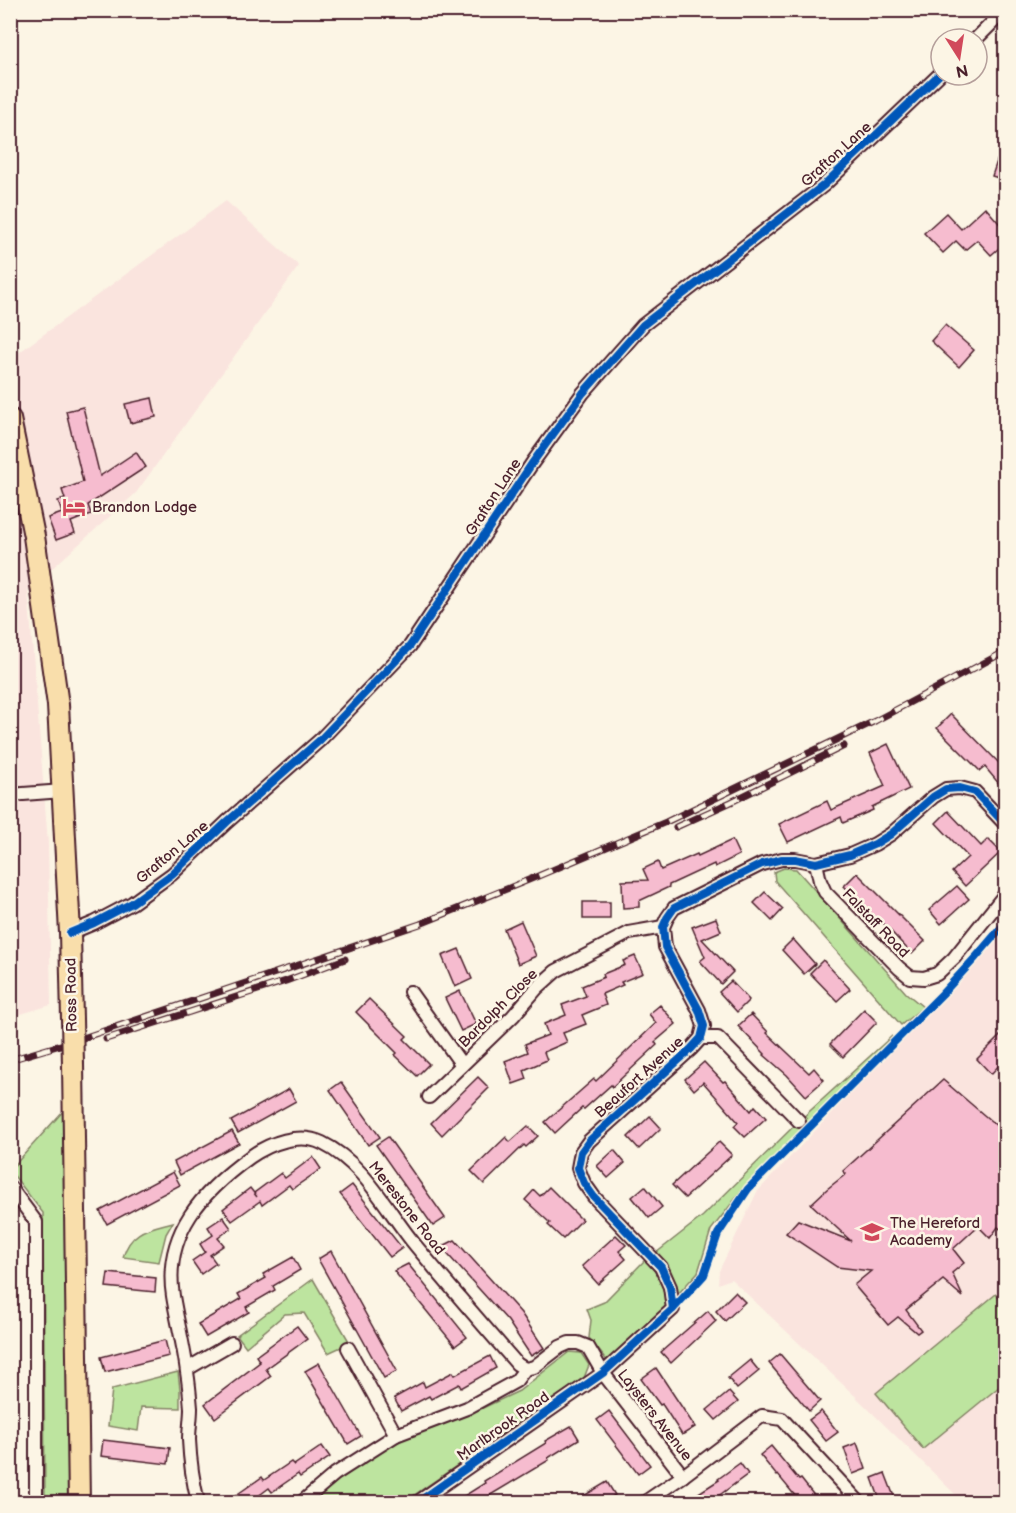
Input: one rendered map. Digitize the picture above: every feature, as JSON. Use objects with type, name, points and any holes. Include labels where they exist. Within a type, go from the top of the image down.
[{"type":"highway","name":"Ross Road","points":[[10,419],[32,525],[58,705],[70,933],[79,1503]]},
{"type":"street","points":[[988,27],[1005,10]]},
{"type":"street","name":"Grafton Lane","points":[[70,933],[132,903],[172,874],[320,740],[410,646],[533,462],[583,393],[643,326],[824,185],[929,85]]},
{"type":"street","points":[[663,927],[666,918],[674,908],[762,864],[782,859],[816,863],[850,855],[875,844],[891,834],[933,797],[946,789],[960,788],[975,792],[1005,825]]},
{"type":"street","points":[[10,795],[63,791]]},
{"type":"street","name":"Falstaff Road","points":[[816,863],[825,892],[910,977],[924,978],[937,974],[954,958],[1005,893]]},
{"type":"street","name":"Beaufort Avenue","points":[[603,1373],[673,1309],[670,1287],[661,1268],[594,1197],[584,1183],[578,1168],[581,1152],[589,1141],[701,1038],[704,1026],[699,1010],[665,947],[663,927]]},
{"type":"street","name":"Bardolph Close","points":[[429,1097],[556,971],[629,933],[663,927]]},
{"type":"street","points":[[410,992],[462,1065]]},
{"type":"street","points":[[701,1038],[718,1038],[800,1121]]},
{"type":"street","name":"Merestone Road","points":[[198,1503],[192,1477],[189,1438],[191,1409],[187,1369],[172,1294],[171,1266],[177,1241],[189,1216],[213,1187],[260,1150],[286,1140],[305,1138],[320,1142],[337,1151],[361,1172],[415,1245],[517,1364],[525,1369]]},
{"type":"street","points":[[10,1187],[36,1222],[36,1503]]},
{"type":"street","points":[[187,1369],[232,1342]]},
{"type":"street","name":"Marlbrook Road","points":[[302,1503],[335,1474],[396,1435],[467,1408],[516,1381],[525,1369],[534,1367],[560,1347],[569,1343],[578,1343],[588,1347],[603,1373],[418,1503]]},
{"type":"street","points":[[348,1348],[396,1435]]},
{"type":"street","name":"Laysters Avenue","points":[[603,1373],[683,1476]]},
{"type":"street","points":[[645,1503],[762,1416],[782,1419],[859,1503]]},
{"type":"shaded area","points":[[226,201],[299,266],[136,493],[28,590],[48,843],[51,1005],[11,1017],[10,359]]},
{"type":"shaded area","name":"The Hereford Academy","points":[[1005,930],[1005,1502],[963,1502],[731,1279],[718,1284],[719,1271],[757,1192]]},
{"type":"green space","points":[[784,868],[796,869],[906,993],[923,1007],[901,1025],[775,881],[774,872]]},
{"type":"green space","points":[[892,1036],[877,1057],[746,1185],[711,1230],[698,1272],[678,1294],[670,1271],[656,1253],[703,1216],[800,1120]]},
{"type":"green space","points":[[65,1109],[71,1502],[45,1502],[43,1213],[11,1169]]},
{"type":"green space","points":[[173,1222],[166,1234],[159,1262],[123,1257],[126,1248],[136,1236],[148,1229]]},
{"type":"green space","points":[[645,1260],[660,1282],[667,1307],[608,1362],[589,1338],[591,1320],[587,1309],[604,1302]]},
{"type":"green space","points":[[313,1279],[350,1343],[328,1353],[304,1313],[285,1314],[246,1347],[237,1335]]},
{"type":"green space","points":[[996,1294],[1005,1305],[1005,1382],[923,1449],[876,1393]]},
{"type":"green space","points":[[569,1352],[581,1353],[589,1365],[584,1378],[404,1502],[312,1502],[339,1480],[399,1440],[470,1414],[519,1391]]},
{"type":"green space","points":[[178,1372],[180,1408],[141,1407],[138,1431],[108,1426],[112,1389]]},
{"type":"building","points":[[1003,143],[1005,143],[1005,180],[992,176]]},
{"type":"building","points":[[985,207],[1005,230],[1005,243],[991,255],[977,240],[965,250],[956,241],[943,253],[924,233],[946,213],[961,229]]},
{"type":"building","points":[[945,325],[974,350],[959,367],[931,341]]},
{"type":"building","points":[[152,398],[156,417],[130,423],[125,404]]},
{"type":"building","points":[[83,407],[100,476],[136,452],[146,467],[88,505],[91,514],[71,522],[75,533],[56,540],[48,518],[62,513],[58,501],[65,499],[62,490],[83,482],[66,411]]},
{"type":"building","points":[[951,714],[999,763],[1005,757],[1005,791],[985,767],[980,771],[937,728]]},
{"type":"building","points":[[888,744],[909,789],[872,807],[873,810],[843,823],[841,817],[788,842],[779,824],[827,801],[831,810],[885,786],[870,753]]},
{"type":"building","points":[[948,811],[981,846],[988,839],[1001,852],[965,886],[952,872],[968,857],[936,823]]},
{"type":"building","points":[[732,840],[739,855],[669,885],[639,901],[639,907],[623,908],[622,881],[648,880],[643,869],[658,862],[661,870]]},
{"type":"building","points":[[857,873],[925,941],[912,954],[844,886]]},
{"type":"building","points":[[957,886],[969,899],[941,924],[929,910]]},
{"type":"building","points":[[765,892],[783,909],[772,921],[754,903]]},
{"type":"building","points":[[583,902],[610,902],[610,919],[583,919]]},
{"type":"building","points":[[716,918],[721,931],[702,939],[733,972],[721,984],[700,961],[705,957],[692,927]]},
{"type":"building","points":[[521,921],[536,956],[518,964],[504,929]]},
{"type":"building","points":[[793,939],[815,964],[804,974],[782,950]]},
{"type":"building","points":[[459,949],[472,979],[455,987],[442,956]]},
{"type":"building","points":[[635,956],[643,973],[621,982],[623,985],[602,994],[606,1005],[582,1015],[586,1024],[563,1033],[567,1042],[544,1052],[547,1060],[524,1070],[527,1079],[513,1084],[505,1061],[528,1052],[525,1044],[548,1035],[544,1024],[566,1015],[562,1005],[586,996],[582,986],[604,977],[603,974],[625,965],[623,961]]},
{"type":"building","points":[[823,960],[850,989],[837,1001],[810,973]]},
{"type":"building","points":[[731,981],[749,1000],[737,1012],[719,992]]},
{"type":"building","points":[[460,991],[476,1024],[461,1031],[445,998]]},
{"type":"building","points":[[369,999],[407,1036],[404,1039],[429,1064],[417,1076],[356,1012]]},
{"type":"building","points":[[660,1005],[676,1024],[655,1042],[657,1045],[612,1087],[611,1085],[584,1109],[582,1108],[555,1133],[545,1122],[594,1079],[596,1081],[656,1023],[649,1014]]},
{"type":"building","points":[[864,1009],[877,1022],[843,1057],[830,1044]]},
{"type":"building","points":[[751,1014],[767,1033],[809,1073],[814,1068],[824,1080],[806,1096],[738,1026]]},
{"type":"building","points":[[1005,1031],[1005,1059],[991,1074],[977,1059]]},
{"type":"building","points":[[704,1062],[723,1082],[725,1081],[751,1111],[755,1106],[766,1118],[745,1137],[734,1126],[738,1122],[703,1082],[694,1090],[685,1079]]},
{"type":"building","points":[[478,1077],[489,1088],[442,1135],[431,1123]]},
{"type":"building","points":[[943,1080],[1005,1133],[1005,1233],[998,1227],[990,1238],[978,1226],[953,1249],[964,1263],[952,1273],[963,1297],[943,1280],[906,1310],[921,1330],[917,1333],[898,1317],[888,1325],[854,1285],[871,1271],[837,1267],[786,1233],[798,1220],[851,1241],[811,1204],[846,1174],[843,1171]]},
{"type":"building","points":[[341,1082],[380,1137],[368,1145],[330,1090]]},
{"type":"building","points":[[289,1089],[296,1101],[238,1133],[231,1121]]},
{"type":"building","points":[[650,1116],[661,1128],[639,1149],[628,1137]]},
{"type":"building","points":[[528,1126],[538,1136],[526,1147],[524,1145],[484,1184],[471,1171],[506,1137],[510,1142]]},
{"type":"building","points":[[232,1131],[239,1143],[180,1175],[174,1162]]},
{"type":"building","points":[[388,1137],[445,1218],[433,1226],[376,1145]]},
{"type":"building","points":[[719,1142],[732,1155],[685,1198],[672,1185]]},
{"type":"building","points":[[614,1150],[625,1163],[608,1178],[597,1166]]},
{"type":"building","points":[[313,1157],[321,1169],[292,1189],[289,1185],[262,1205],[260,1201],[232,1221],[223,1209],[250,1188],[257,1197],[254,1193],[281,1173],[285,1178]]},
{"type":"building","points":[[173,1172],[180,1185],[107,1224],[100,1211]]},
{"type":"building","points":[[352,1185],[402,1248],[390,1257],[340,1194]]},
{"type":"building","points":[[645,1186],[662,1207],[649,1218],[632,1197]]},
{"type":"building","points":[[549,1187],[582,1220],[563,1239],[548,1225],[550,1223],[525,1200],[534,1190],[540,1196]]},
{"type":"building","points":[[223,1217],[231,1228],[218,1238],[224,1245],[210,1255],[216,1263],[201,1274],[192,1261],[205,1252],[200,1244],[213,1235],[208,1227]]},
{"type":"building","points":[[616,1235],[626,1245],[619,1251],[626,1259],[598,1284],[582,1266]]},
{"type":"building","points":[[455,1240],[521,1313],[544,1348],[531,1356],[508,1321],[441,1247]]},
{"type":"building","points":[[331,1251],[397,1371],[384,1378],[318,1259]]},
{"type":"building","points":[[293,1257],[300,1270],[273,1286],[275,1290],[246,1307],[249,1312],[206,1337],[198,1324],[241,1299],[238,1294],[266,1278],[263,1274]]},
{"type":"building","points":[[408,1264],[467,1337],[455,1346],[394,1271]]},
{"type":"building","points":[[108,1273],[156,1278],[155,1292],[106,1287]]},
{"type":"building","points":[[735,1292],[745,1302],[725,1321],[716,1311]]},
{"type":"building","points":[[708,1311],[716,1321],[671,1363],[661,1352]]},
{"type":"building","points":[[297,1326],[307,1339],[266,1369],[271,1376],[215,1418],[205,1404],[260,1362],[256,1356]]},
{"type":"building","points":[[165,1340],[169,1356],[105,1372],[101,1357]]},
{"type":"building","points":[[780,1354],[820,1401],[809,1411],[769,1363]]},
{"type":"building","points":[[490,1356],[496,1368],[461,1388],[459,1384],[401,1411],[394,1398],[423,1382],[425,1387],[453,1372],[455,1375]]},
{"type":"building","points":[[750,1360],[759,1371],[737,1389],[728,1378]]},
{"type":"building","points":[[319,1363],[361,1436],[348,1444],[305,1371]]},
{"type":"building","points":[[656,1368],[695,1427],[682,1435],[662,1404],[660,1405],[641,1379]]},
{"type":"building","points":[[729,1392],[738,1402],[716,1420],[707,1410]]},
{"type":"building","points":[[609,1411],[650,1465],[638,1474],[597,1420]]},
{"type":"building","points":[[821,1411],[838,1432],[826,1441],[809,1420]]},
{"type":"building","points":[[571,1426],[579,1439],[487,1497],[491,1503],[453,1503],[546,1443],[545,1441]]},
{"type":"building","points":[[103,1440],[170,1448],[168,1464],[101,1456]]},
{"type":"building","points":[[857,1443],[866,1469],[853,1474],[844,1448]]},
{"type":"building","points":[[322,1446],[330,1457],[300,1477],[298,1474],[272,1492],[269,1488],[249,1503],[225,1503],[262,1477],[264,1480],[291,1462],[294,1465]]},
{"type":"building","points":[[771,1446],[820,1503],[801,1503],[777,1476],[760,1455]]},
{"type":"building","points":[[740,1463],[748,1474],[717,1497],[708,1503],[683,1503],[719,1480]]},
{"type":"building","points":[[885,1473],[895,1499],[881,1503],[872,1478]]},
{"type":"building","points":[[607,1482],[615,1495],[602,1503],[572,1503]]},
{"type":"railway","points":[[10,1060],[77,1040],[420,924],[531,879],[666,822],[875,721],[1006,651]]},
{"type":"railway","points":[[676,827],[844,746]]},
{"type":"railway","points":[[106,1039],[286,981],[345,959]]},
{"type":"cycle path","points":[[70,933],[132,903],[172,874],[320,740],[410,646],[533,462],[583,393],[643,325],[824,185],[929,84]]},
{"type":"cycle path","points":[[418,1502],[603,1373],[673,1309],[670,1287],[661,1267],[594,1197],[584,1183],[578,1168],[581,1152],[589,1141],[701,1038],[704,1026],[699,1010],[665,947],[663,927],[674,908],[762,864],[782,859],[816,863],[850,855],[891,834],[933,797],[946,789],[960,788],[975,792],[1006,825]]},
{"type":"cycle path","points":[[673,1309],[704,1275],[718,1234],[748,1189],[942,994],[1006,922]]},
{"type":"place","name":"Brandon Lodge","points":[[74,507]]},
{"type":"place","name":"The Hereford Academy","points":[[872,1232]]}]
